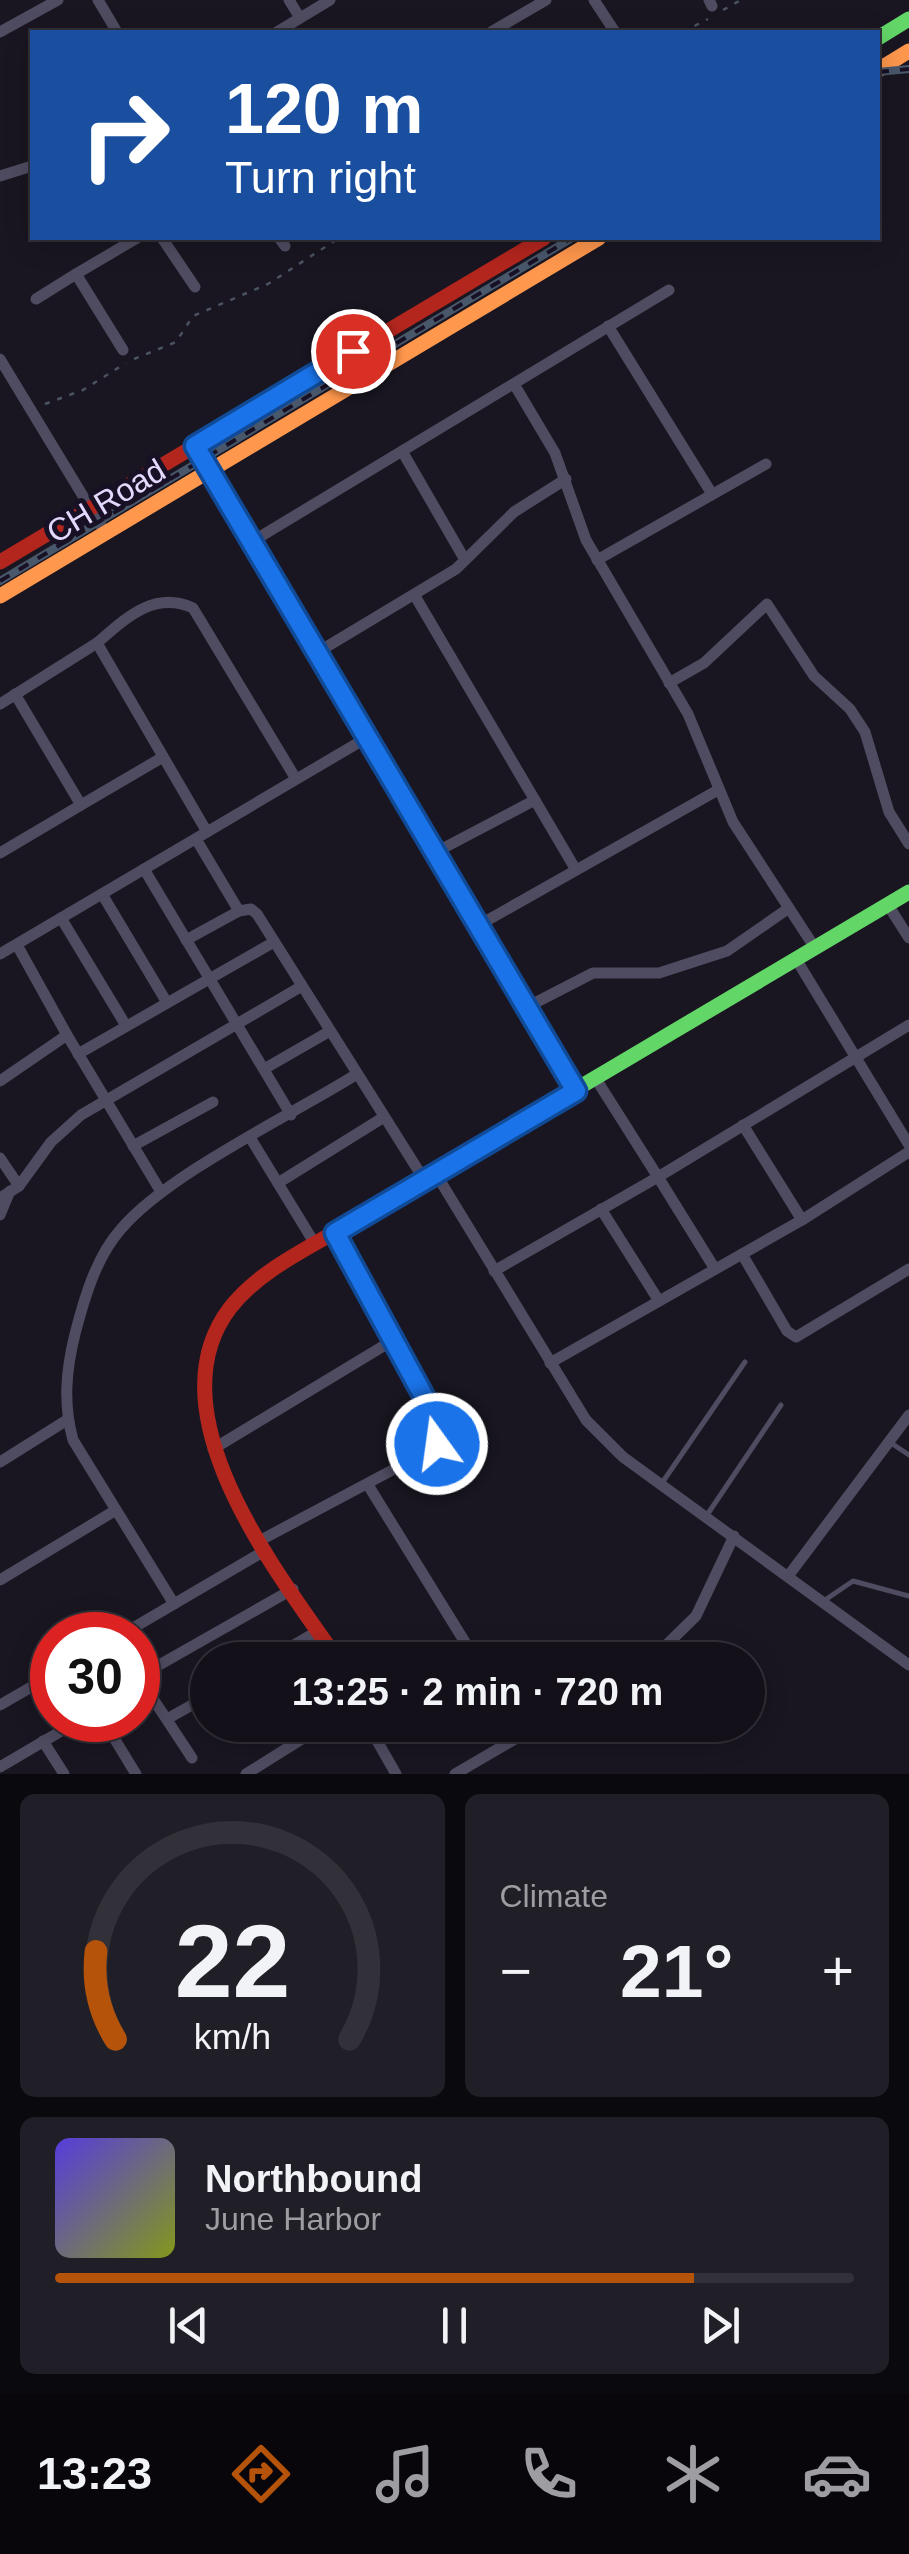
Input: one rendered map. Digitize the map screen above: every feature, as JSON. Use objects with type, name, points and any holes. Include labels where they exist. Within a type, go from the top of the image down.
[{"type":"street","points":[[0,32],[58,0]]},
{"type":"street","points":[[98,0],[116,30]]},
{"type":"street","points":[[290,0],[300,18]]},
{"type":"street","points":[[280,30],[330,0]]},
{"type":"street","points":[[498,30],[546,0]]},
{"type":"street","points":[[594,0],[614,30]]},
{"type":"street","points":[[880,37],[909,20]]},
{"type":"street","points":[[880,69],[909,51]]},
{"type":"street","points":[[0,176],[30,167]]},
{"type":"street","points":[[36,299],[134,240]]},
{"type":"street","points":[[163,240],[195,288]]},
{"type":"street","name":"CH Road","points":[[0,562],[541,240]]},
{"type":"street","name":"CH Road","points":[[0,596],[596,240]]},
{"type":"street","points":[[76,274],[123,350]]},
{"type":"street","points":[[253,541],[669,290]]},
{"type":"street","points":[[608,326],[712,494]]},
{"type":"street","points":[[0,358],[106,534]]},
{"type":"street","points":[[514,384],[566,479],[596,560],[712,764],[718,790],[815,948]]},
{"type":"street","points":[[195,446],[576,1091]]},
{"type":"street","points":[[402,451],[465,560]]},
{"type":"street","points":[[596,560],[766,464]]},
{"type":"street","points":[[318,652],[414,596],[465,560],[514,512],[566,479]]},
{"type":"street","points":[[414,596],[576,870]]},
{"type":"street","points":[[0,704],[151,604],[176,600],[192,608],[296,779]]},
{"type":"street","points":[[669,683],[704,663],[768,604],[814,676],[850,709],[865,732],[888,812],[909,844]]},
{"type":"street","points":[[97,643],[162,756],[239,912]]},
{"type":"street","points":[[16,694],[81,805]]},
{"type":"street","points":[[0,954],[368,736]]},
{"type":"street","points":[[0,853],[162,756]]},
{"type":"street","points":[[479,925],[718,790]]},
{"type":"street","points":[[436,852],[534,800]]},
{"type":"street","points":[[144,869],[291,1115]]},
{"type":"street","points":[[326,1642],[264,1545],[213,1449],[202,1408],[202,1376],[220,1322],[259,1278],[909,892]]},
{"type":"street","points":[[102,894],[166,1001]]},
{"type":"street","points":[[888,904],[909,938]]},
{"type":"street","points":[[527,1008],[593,972],[659,973],[727,952],[789,908]]},
{"type":"street","points":[[186,940],[251,909],[384,1117],[494,1271],[586,1420],[623,1457],[909,1665]]},
{"type":"street","points":[[61,918],[126,1024]]},
{"type":"street","points":[[78,1054],[274,942]]},
{"type":"street","points":[[16,945],[161,1192]]},
{"type":"street","points":[[550,1363],[802,1220],[909,1149],[796,960]]},
{"type":"street","points":[[0,1214],[10,1192],[51,1142],[81,1115],[302,986]]},
{"type":"street","points":[[494,1271],[909,1025]]},
{"type":"street","points":[[264,1070],[330,1031]]},
{"type":"street","points":[[0,1081],[67,1036]]},
{"type":"street","points":[[174,1604],[73,1440],[67,1420],[70,1355],[88,1293],[121,1229],[161,1192],[357,1074]]},
{"type":"street","points":[[596,1079],[715,1269]]},
{"type":"street","points":[[133,1146],[213,1102]]},
{"type":"street","points":[[278,1183],[384,1117]]},
{"type":"street","points":[[743,1125],[802,1220]]},
{"type":"street","points":[[251,1138],[315,1244]]},
{"type":"street","points":[[0,1158],[10,1192]]},
{"type":"street","points":[[601,1210],[659,1301]]},
{"type":"street","points":[[160,1612],[264,1545],[430,1450],[442,1433],[335,1233]]},
{"type":"street","points":[[742,1254],[787,1332],[796,1337],[909,1269]]},
{"type":"street","points":[[213,1449],[395,1339]]},
{"type":"street","points":[[789,1575],[909,1415]]},
{"type":"street","points":[[0,1462],[67,1420]]},
{"type":"street","points":[[368,1485],[465,1642]]},
{"type":"street","points":[[0,1580],[116,1510]]},
{"type":"street","points":[[669,1642],[696,1616],[734,1536]]},
{"type":"street","points":[[160,1664],[293,1589]]},
{"type":"street","points":[[298,1642],[318,1630]]},
{"type":"street","points":[[0,1706],[30,1688]]},
{"type":"street","points":[[167,1720],[190,1707]]},
{"type":"street","points":[[160,1709],[192,1758]]},
{"type":"street","points":[[5,1774],[0,1767],[44,1742],[64,1774]]},
{"type":"street","points":[[116,1742],[136,1774]]},
{"type":"street","points":[[253,1772],[298,1742]]},
{"type":"street","points":[[378,1742],[396,1774]]},
{"type":"street","points":[[455,1774],[502,1742]]},
{"type":"lane","points":[[661,1484],[745,1362]]},
{"type":"lane","points":[[706,1516],[781,1405]]},
{"type":"lane","points":[[889,1442],[909,1455]]},
{"type":"lane","points":[[824,1601],[853,1580],[909,1596]]},
{"type":"path","points":[[30,412],[176,342],[193,316],[268,284],[336,240]]},
{"type":"railway","points":[[880,72],[909,69]]},
{"type":"railway","points":[[0,581],[569,240]]},
{"type":"traffic: fast","points":[[880,37],[909,19]]},
{"type":"traffic: fast","points":[[342,1228],[909,892]]},
{"type":"traffic: slow","points":[[880,69],[909,51]]},
{"type":"traffic: slow","points":[[0,596],[596,240]]},
{"type":"traffic: jam","points":[[0,562],[541,240]]},
{"type":"traffic: jam","points":[[325,1642],[285,1584],[232,1492],[213,1443],[205,1395],[209,1350],[230,1308],[267,1273],[342,1228]]},
{"type":"route","points":[[353,351],[195,446],[576,1091],[335,1233],[441,1428],[437,1444]]}]
